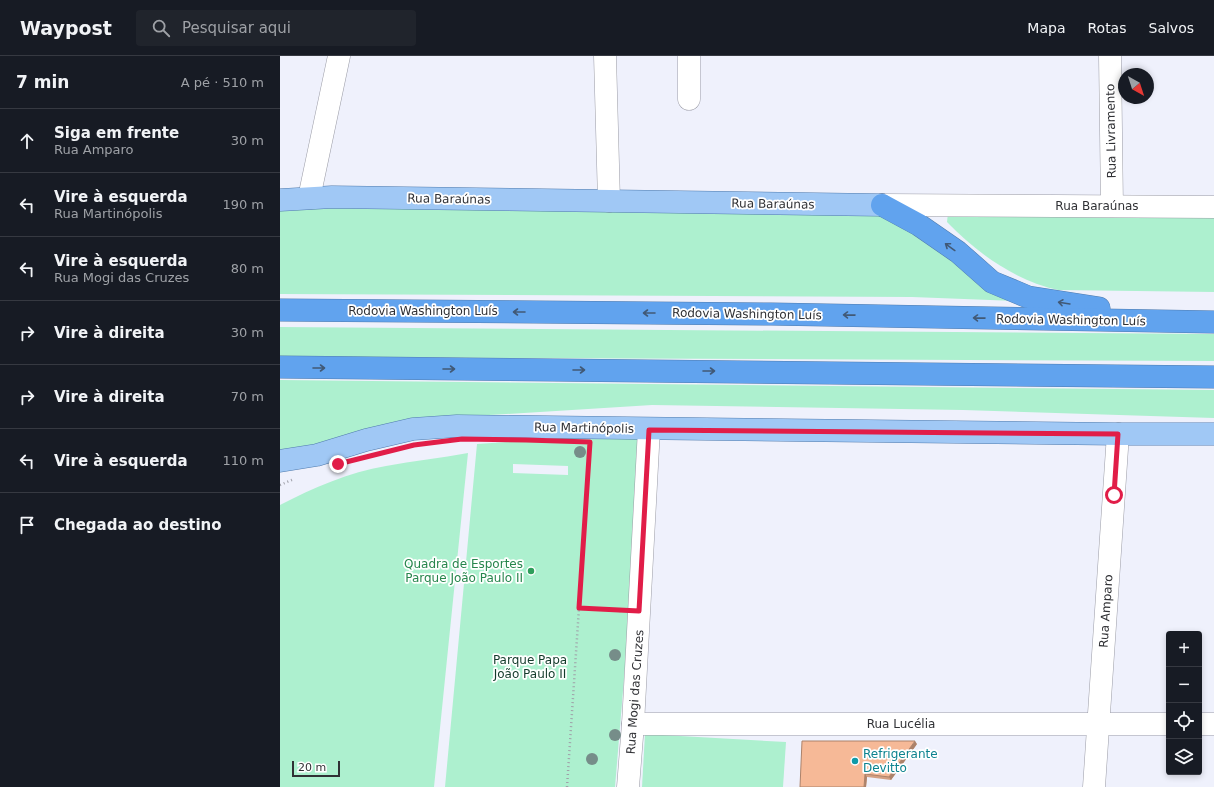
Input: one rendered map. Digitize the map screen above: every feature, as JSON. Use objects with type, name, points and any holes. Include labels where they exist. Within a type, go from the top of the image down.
[{"type":"highway","points":[[882,205],[919,225],[958,252],[992,282],[1028,297],[1084,306],[1214,319]]},
{"type":"highway","name":"Rodovia Washington Luís","points":[[280,310],[779,314],[1214,322]]},
{"type":"highway","points":[[280,367],[1214,376]]},
{"type":"main road","name":"Rua Baraúnas","points":[[280,187],[309,196]]},
{"type":"main road","name":"Rua Baraúnas","points":[[280,200],[309,196],[882,205]]},
{"type":"main road","name":"Rua Martinópolis","points":[[280,461],[317,455],[366,440],[413,430],[457,426],[649,430],[1214,434]]},
{"type":"main road","name":"Rua Martinópolis","points":[[287,476],[317,455]]},
{"type":"street","points":[[309,196],[340,56]]},
{"type":"street","points":[[605,56],[610,201]]},
{"type":"street","points":[[689,56],[689,99]]},
{"type":"street","name":"Rua Livramento","points":[[1110,56],[1112,206]]},
{"type":"street","name":"Rua Baraúnas","points":[[882,205],[1214,206]]},
{"type":"street","name":"Rua Mogi das Cruzes","points":[[628,787],[634,724],[649,430]]},
{"type":"street","name":"Rua Amparo","points":[[1094,787],[1118,434]]},
{"type":"street","name":"Rua Lucélia","points":[[634,724],[1166,724]]},
{"type":"street","points":[[1202,724],[1214,724]]},
{"type":"path","points":[[567,787],[590,442]]},
{"type":"path","points":[[280,485],[287,476]]},
{"type":"path","points":[[579,608],[639,611]]},
{"type":"green space","points":[[280,204],[885,215],[1016,301],[912,297],[280,294]]},
{"type":"green space","points":[[948,213],[1214,215],[1214,292],[1058,290],[1026,280],[984,255],[947,222]]},
{"type":"green space","points":[[280,327],[1214,334],[1214,361],[280,357]]},
{"type":"green space","points":[[280,380],[1214,390],[1214,418],[963,410],[652,405],[417,420],[280,456]]},
{"type":"green space","name":"Parque Papa João Paulo II","points":[[631,433],[641,443],[643,450],[615,787],[445,787],[477,444]],"holes":[[[513,464],[568,466],[568,475],[513,473]]]},
{"type":"green space","points":[[468,453],[434,787],[280,787],[280,505],[318,487],[358,472],[396,464]]},
{"type":"green space","points":[[645,734],[786,742],[783,787],[642,787]]},
{"type":"building","name":"Refrigerante Devitto","points":[[802,741],[915,741],[889,777],[865,774],[864,787],[800,787]]},
{"type":"place","name":"Quadra de Esportes Parque João Paulo II","points":[[531,571]]},
{"type":"place","name":"Refrigerante Devitto","points":[[855,761]]},
{"type":"route","points":[[338,464],[414,445],[462,439],[590,442],[579,608],[626,611],[639,611],[649,430],[1118,434],[1114,495]]}]
